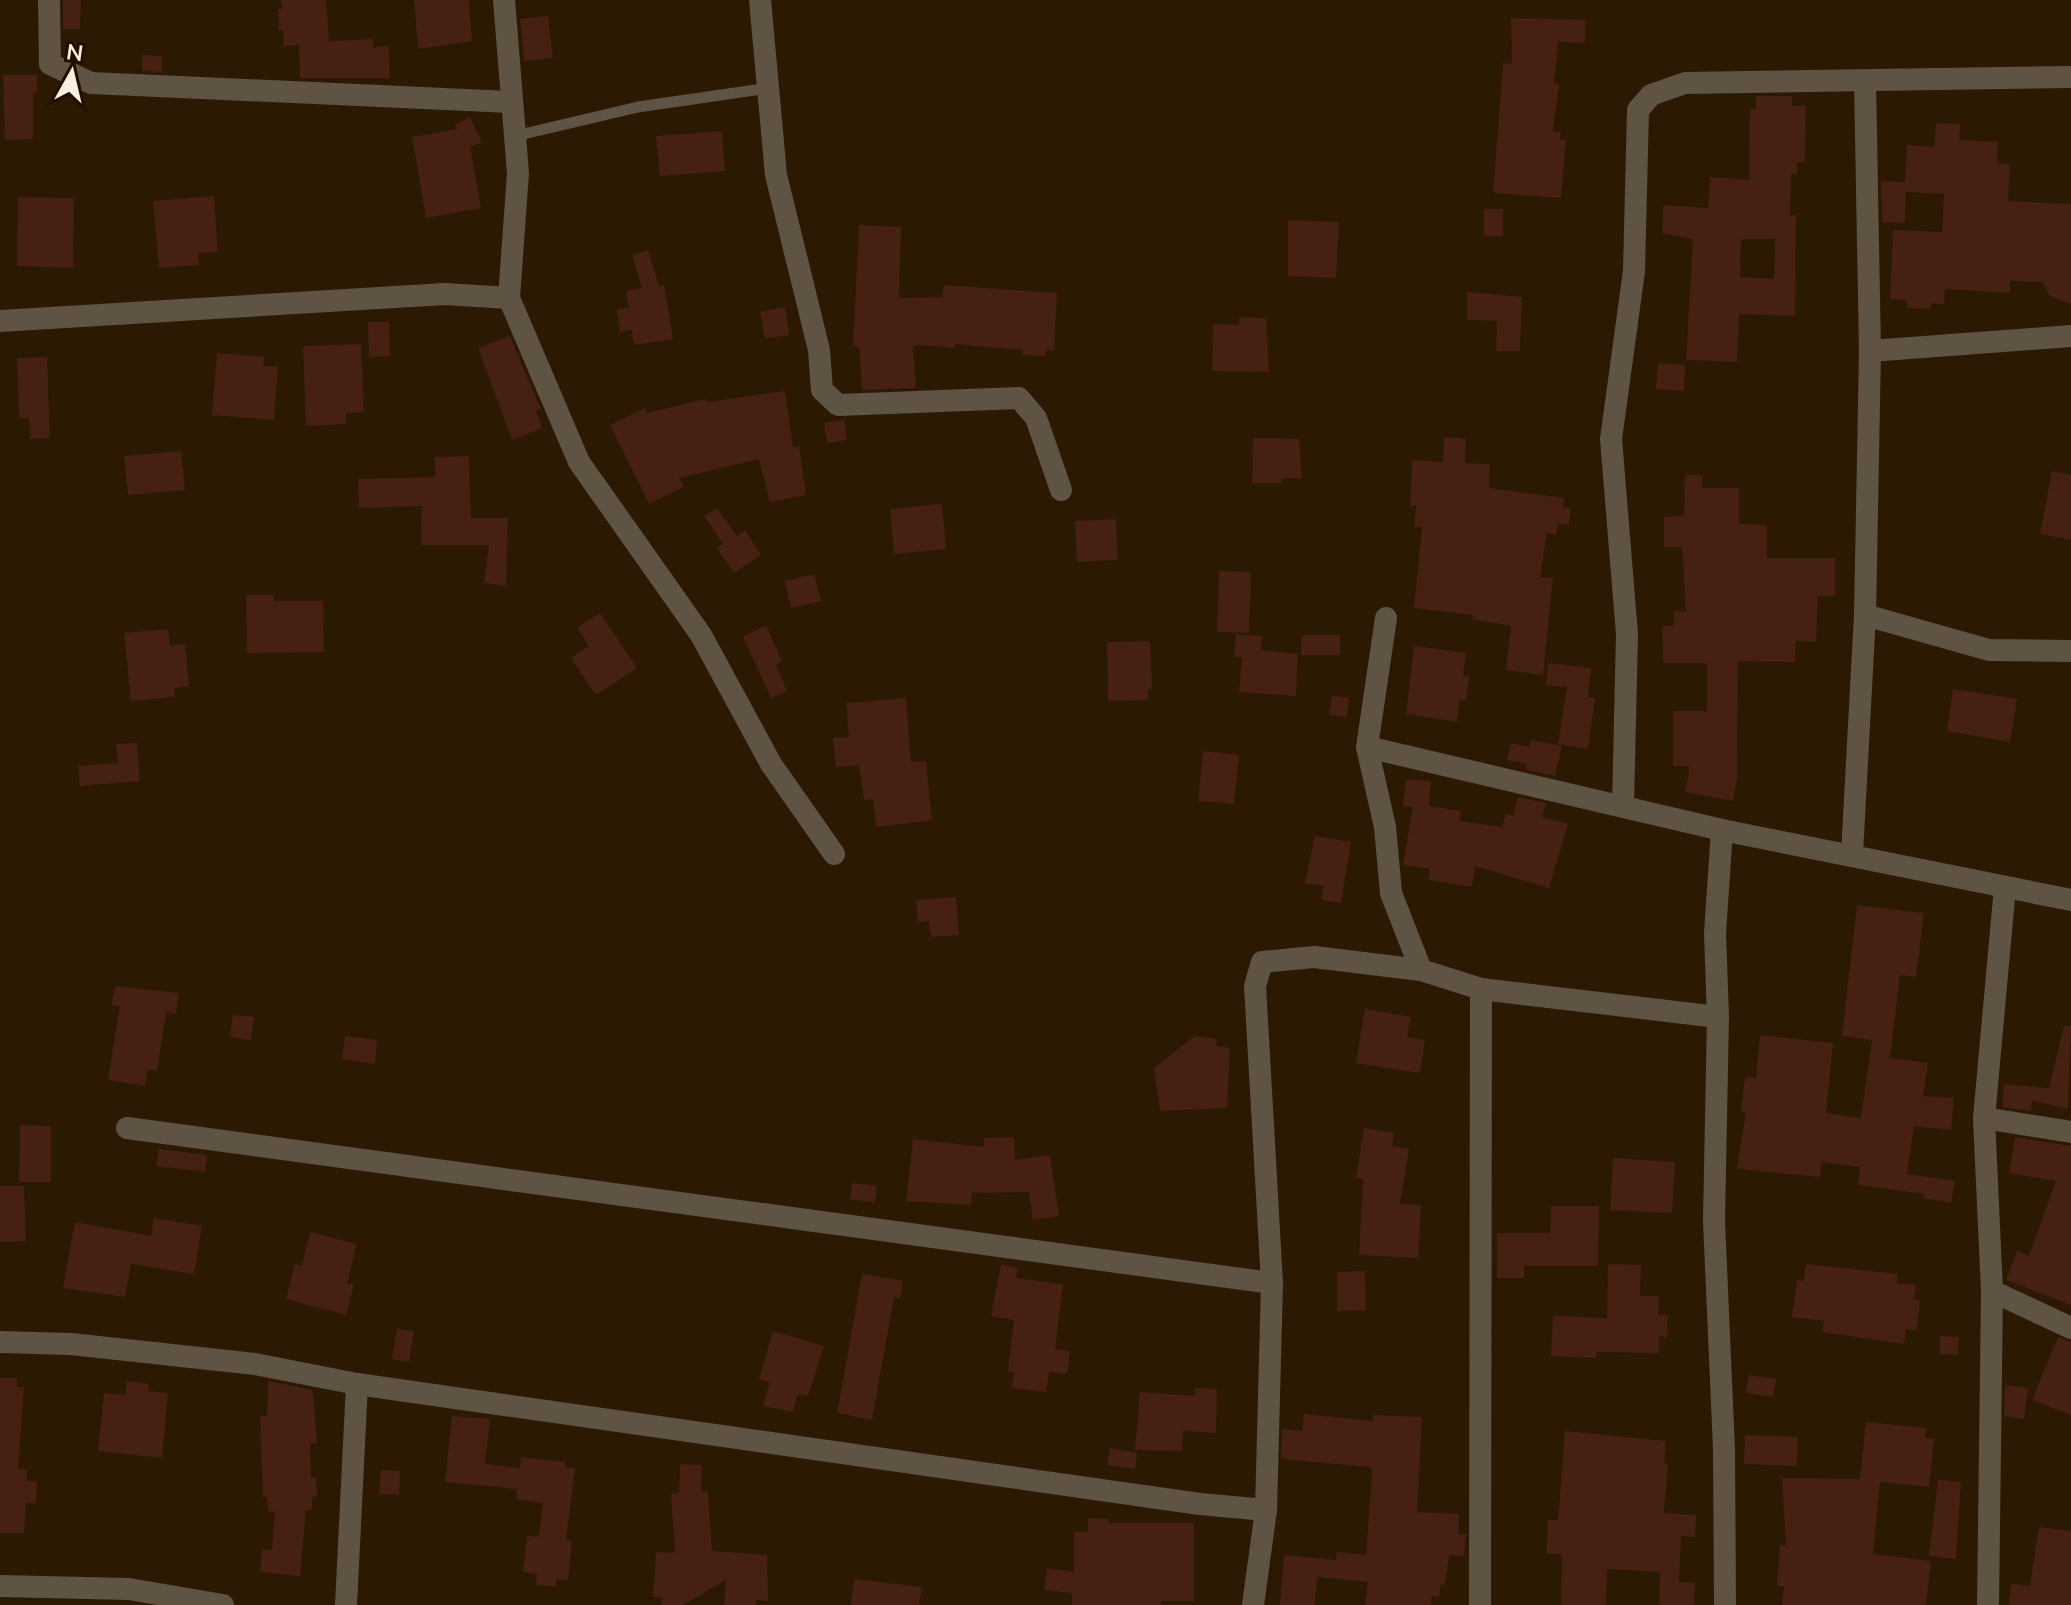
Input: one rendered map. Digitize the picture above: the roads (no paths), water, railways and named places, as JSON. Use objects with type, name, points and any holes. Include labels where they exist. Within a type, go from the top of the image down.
[{"type":"street","points":[[49,0],[50,64],[91,83],[512,102]]},
{"type":"street","points":[[504,0],[518,173],[509,298],[579,462],[701,635],[771,764],[834,854]]},
{"type":"street","points":[[760,0],[776,175],[819,350],[822,390],[838,405],[1019,398],[1036,418],[1061,490]]},
{"type":"street","points":[[1623,805],[1627,634],[1611,439],[1634,271],[1638,110],[1651,95],[1685,83],[2071,77]]},
{"type":"street","points":[[1852,854],[1865,615],[1870,351],[1865,81]]},
{"type":"street","points":[[0,321],[445,294],[509,298]]},
{"type":"street","points":[[1870,351],[2071,336]]},
{"type":"street","points":[[1865,615],[1989,650],[2071,651]]},
{"type":"street","points":[[1386,618],[1367,747],[1385,827],[1391,893],[1421,970]]},
{"type":"street","points":[[1367,747],[1722,830],[2071,900]]},
{"type":"street","points":[[1722,830],[1715,933],[1718,1017],[1714,1221],[1724,1449],[1725,1605]]},
{"type":"street","points":[[1988,1605],[1992,1291],[1984,1118],[2005,887]]},
{"type":"street","points":[[1253,1605],[1266,1510],[1272,1283],[1255,986],[1262,962],[1314,957],[1421,970],[1481,989],[1718,1017]]},
{"type":"street","points":[[1480,1605],[1481,989]]},
{"type":"street","points":[[1984,1118],[2071,1132]]},
{"type":"street","points":[[127,1128],[1272,1283]]},
{"type":"street","points":[[1992,1291],[2071,1328]]},
{"type":"street","points":[[0,1342],[71,1344],[255,1364],[357,1384],[734,1440],[1200,1504],[1266,1510]]},
{"type":"street","points":[[346,1605],[357,1384]]},
{"type":"street","points":[[0,1586],[129,1589],[223,1605]]},
{"type":"lane","points":[[515,136],[638,107],[769,88]]}]
